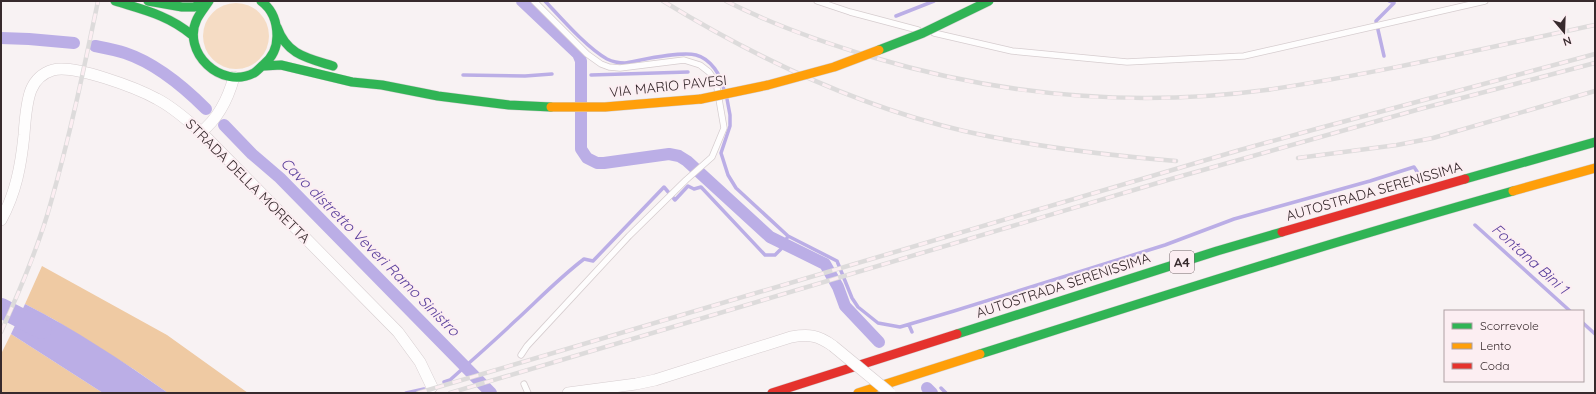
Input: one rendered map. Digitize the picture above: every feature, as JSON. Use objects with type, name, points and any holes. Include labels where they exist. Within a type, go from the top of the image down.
[{"type":"main road","points":[[115,1],[165,17],[179,24],[192,35]]},
{"type":"main road","points":[[148,1],[182,7],[194,7],[209,1]]},
{"type":"main road","points":[[209,1],[200,10],[194,22],[192,35],[194,48],[200,60],[210,69],[221,75],[234,77],[245,76],[264,66],[273,55],[277,41],[277,27]]},
{"type":"main road","name":"VIA MARIO PAVESI","points":[[382,85],[431,95],[538,107],[633,105],[701,99],[768,85],[834,67],[923,33],[989,1]]},
{"type":"main road","points":[[262,2],[272,14],[282,39],[290,48],[304,56],[382,85]]},
{"type":"main road","points":[[264,66],[292,66],[338,79],[382,85]]},
{"type":"main road","name":"AUTOSTRADA SERENISSIMA","points":[[772,393],[1217,251],[1595,142]]},
{"type":"main road","name":"A4","points":[[858,393],[1224,277],[1445,210],[1595,168]]},
{"type":"street","name":"STRADA DELLA MORETTA","points":[[1,220],[11,198],[18,177],[31,90],[36,81],[44,73],[54,69],[69,69],[114,80],[158,99],[201,132],[398,332],[420,362],[432,387]]},
{"type":"street","points":[[201,132],[211,124],[222,109],[228,97],[234,77]]},
{"type":"street","points":[[568,393],[636,384],[654,380],[791,336],[804,335],[819,337],[833,346],[890,393]]},
{"type":"lane","points":[[521,355],[629,236],[712,157],[724,128],[716,82],[709,72],[700,65],[684,60],[620,68],[609,67],[601,64],[587,54],[534,1]]},
{"type":"lane","points":[[817,1],[887,22],[1012,51],[1127,62],[1244,56],[1485,1]]},
{"type":"lane","points":[[524,384],[528,393]]},
{"type":"shaded area","points":[[236,3],[249,6],[259,13],[266,23],[269,36],[266,49],[259,59],[249,66],[236,69],[223,66],[213,59],[206,49],[203,36],[206,23],[213,13],[223,6]]},
{"type":"shaded area","points":[[42,266],[167,335],[248,393],[168,393],[135,370],[55,320],[25,304]]},
{"type":"shaded area","points":[[25,304],[116,357],[168,393],[103,393],[11,334]]},
{"type":"shaded area","points":[[11,334],[103,393],[1,393],[1,354]]},
{"type":"waterway","points":[[522,1],[578,54],[581,61],[581,149],[587,158],[597,163],[604,163],[669,154],[679,156],[687,161],[770,237],[825,264],[838,287],[845,306],[879,342]]},
{"type":"waterway","points":[[545,1],[591,48],[607,59],[625,63],[671,55],[696,55],[711,64],[718,73],[724,90]]},
{"type":"waterway","points":[[896,16],[934,1]]},
{"type":"waterway","name":"Fontana Bini 1","points":[[1384,56],[1376,21],[1394,3],[1389,1]]},
{"type":"waterway","name":"Cavo distretto Veveri Ramo Sinistro","points":[[1,38],[74,43]]},
{"type":"waterway","name":"Cavo distretto Veveri Ramo Sinistro","points":[[95,46],[136,57],[158,69],[179,84],[206,109]]},
{"type":"waterway","points":[[591,75],[688,72]]},
{"type":"waterway","points":[[463,75],[525,76],[552,74]]},
{"type":"waterway","points":[[727,99],[730,115],[730,126],[721,153],[728,175],[736,188],[788,236],[837,261],[852,298],[858,307],[878,323],[900,327],[1165,245],[1234,219],[1370,181],[1414,167],[1418,173]]},
{"type":"waterway","name":"Cavo distretto Veveri Ramo Sinistro","points":[[224,125],[252,154],[280,178],[491,393]]},
{"type":"waterway","points":[[444,382],[450,380],[575,266],[584,259],[593,261],[664,187],[675,200],[688,186],[694,189],[701,187],[765,255],[775,255],[781,249],[788,236]]},
{"type":"waterway","name":"Fontana Bini 1","points":[[1475,225],[1569,310]]},
{"type":"waterway","points":[[1,308],[42,329]]},
{"type":"waterway","name":"Fontana Bini 1","points":[[1584,324],[1595,334]]},
{"type":"waterway","points":[[909,325],[912,332]]},
{"type":"waterway","points":[[927,388],[932,393]]},
{"type":"waterway","points":[[941,388],[946,393]]},
{"type":"waterway","points":[[406,393],[424,389]]},
{"type":"railway","points":[[1,332],[29,268],[46,218],[71,127],[98,1]]},
{"type":"railway","points":[[663,1],[698,22],[771,61],[846,94],[924,121],[1017,142],[1096,153],[1176,161]]},
{"type":"railway","points":[[726,1],[762,18],[816,39],[872,57],[921,70],[969,81],[1018,89],[1067,95],[1116,98],[1166,98],[1216,95],[1307,84],[1595,25]]},
{"type":"railway","points":[[418,393],[1240,150],[1595,54]]},
{"type":"railway","points":[[450,393],[1171,179],[1420,109],[1595,63]]},
{"type":"railway","points":[[1298,158],[1397,145],[1433,138],[1595,91]]},
{"type":"traffic: fast","points":[[115,1],[146,10],[165,18],[192,35]]},
{"type":"traffic: fast","points":[[148,1],[182,7],[194,7],[208,1]]},
{"type":"traffic: fast","points":[[209,1],[197,19],[194,31],[195,44],[199,55],[207,65],[217,72],[229,76],[241,77],[254,73],[271,56],[276,45],[277,31],[275,21],[271,12],[261,1]]},
{"type":"traffic: fast","points":[[879,50],[923,33],[989,1]]},
{"type":"traffic: fast","points":[[277,27],[286,44],[292,50],[306,58],[333,66]]},
{"type":"traffic: fast","points":[[264,66],[281,65],[352,82],[382,85],[438,96],[509,105],[551,107]]},
{"type":"traffic: fast","points":[[1465,179],[1595,142]]},
{"type":"traffic: fast","points":[[980,354],[1312,250],[1513,191]]},
{"type":"traffic: fast","points":[[957,334],[1217,251],[1282,232]]},
{"type":"traffic: slow","points":[[701,99],[768,85],[834,67],[879,50]]},
{"type":"traffic: slow","points":[[551,107],[605,107],[701,99]]},
{"type":"traffic: slow","points":[[1513,191],[1595,168]]},
{"type":"traffic: slow","points":[[858,393],[980,354]]},
{"type":"traffic: jam","points":[[1282,232],[1465,179]]},
{"type":"traffic: jam","points":[[772,393],[957,334]]}]
